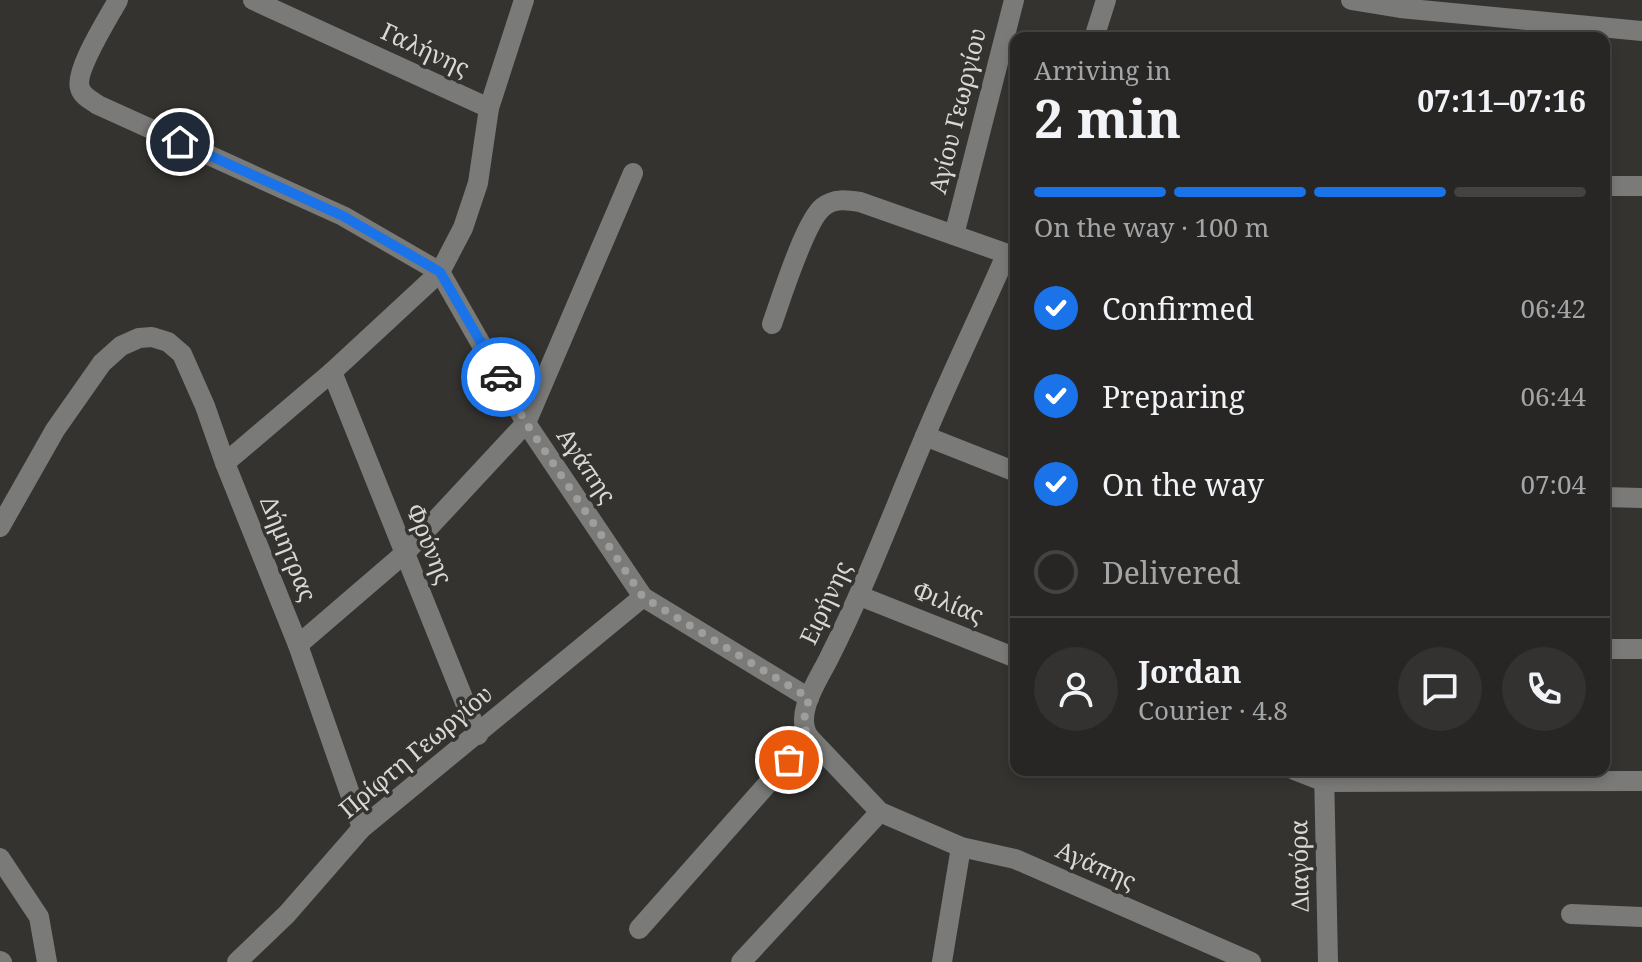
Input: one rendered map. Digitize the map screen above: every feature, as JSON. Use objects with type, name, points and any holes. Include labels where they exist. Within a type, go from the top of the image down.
[{"type":"street","points":[[118,0],[79,79],[83,93],[98,105],[343,216],[440,272]]},
{"type":"street","name":"Γαλήνης","points":[[253,0],[489,108]]},
{"type":"street","points":[[225,463],[332,372],[440,272],[463,228],[478,183],[489,108],[524,0]]},
{"type":"street","name":"Αγίου Γεωργίου","points":[[954,235],[1014,0]]},
{"type":"street","points":[[1096,32],[1106,0]]},
{"type":"street","points":[[1351,0],[1400,8],[1642,31]]},
{"type":"street","points":[[298,645],[405,553],[526,423],[633,173]]},
{"type":"street","points":[[1610,186],[1642,186]]},
{"type":"street","points":[[772,324],[795,258],[818,212],[835,201],[860,202],[1010,256]]},
{"type":"street","name":"Ειρήνης","points":[[809,737],[804,730],[804,719],[809,698],[860,596],[925,436],[1010,258]]},
{"type":"street","name":"Αγάπης","points":[[440,272],[526,423],[643,597],[809,698]]},
{"type":"street","name":"Δήμητρας","points":[[0,527],[55,430],[102,363],[121,346],[139,338],[152,337],[168,342],[182,354],[205,406],[298,645],[362,828]]},
{"type":"street","name":"Φρύνης","points":[[332,372],[478,735]]},
{"type":"street","points":[[925,436],[1010,470]]},
{"type":"street","points":[[1610,497],[1642,498]]},
{"type":"street","name":"Φιλίας","points":[[860,596],[1010,656]]},
{"type":"street","name":"Πρίφτη Γεωργίου","points":[[237,962],[287,914],[362,828],[643,597]]},
{"type":"street","points":[[1610,649],[1642,649]]},
{"type":"street","points":[[639,929],[809,737]]},
{"type":"street","name":"Αγάπης","points":[[809,737],[880,812],[961,847],[1015,859],[1251,962]]},
{"type":"street","points":[[1324,776],[1642,781]]},
{"type":"street","name":"Διαγόρα","points":[[1324,776],[1328,962]]},
{"type":"street","points":[[741,962],[880,812]]},
{"type":"street","points":[[942,962],[961,847]]},
{"type":"street","points":[[0,858],[39,917],[47,962]]},
{"type":"street","points":[[1571,914],[1642,917]]},
{"type":"way so far","points":[[501,377],[526,423],[643,597],[809,698],[804,730],[809,737],[789,760]]},
{"type":"route","points":[[180,142],[343,216],[440,272],[501,377]]}]
